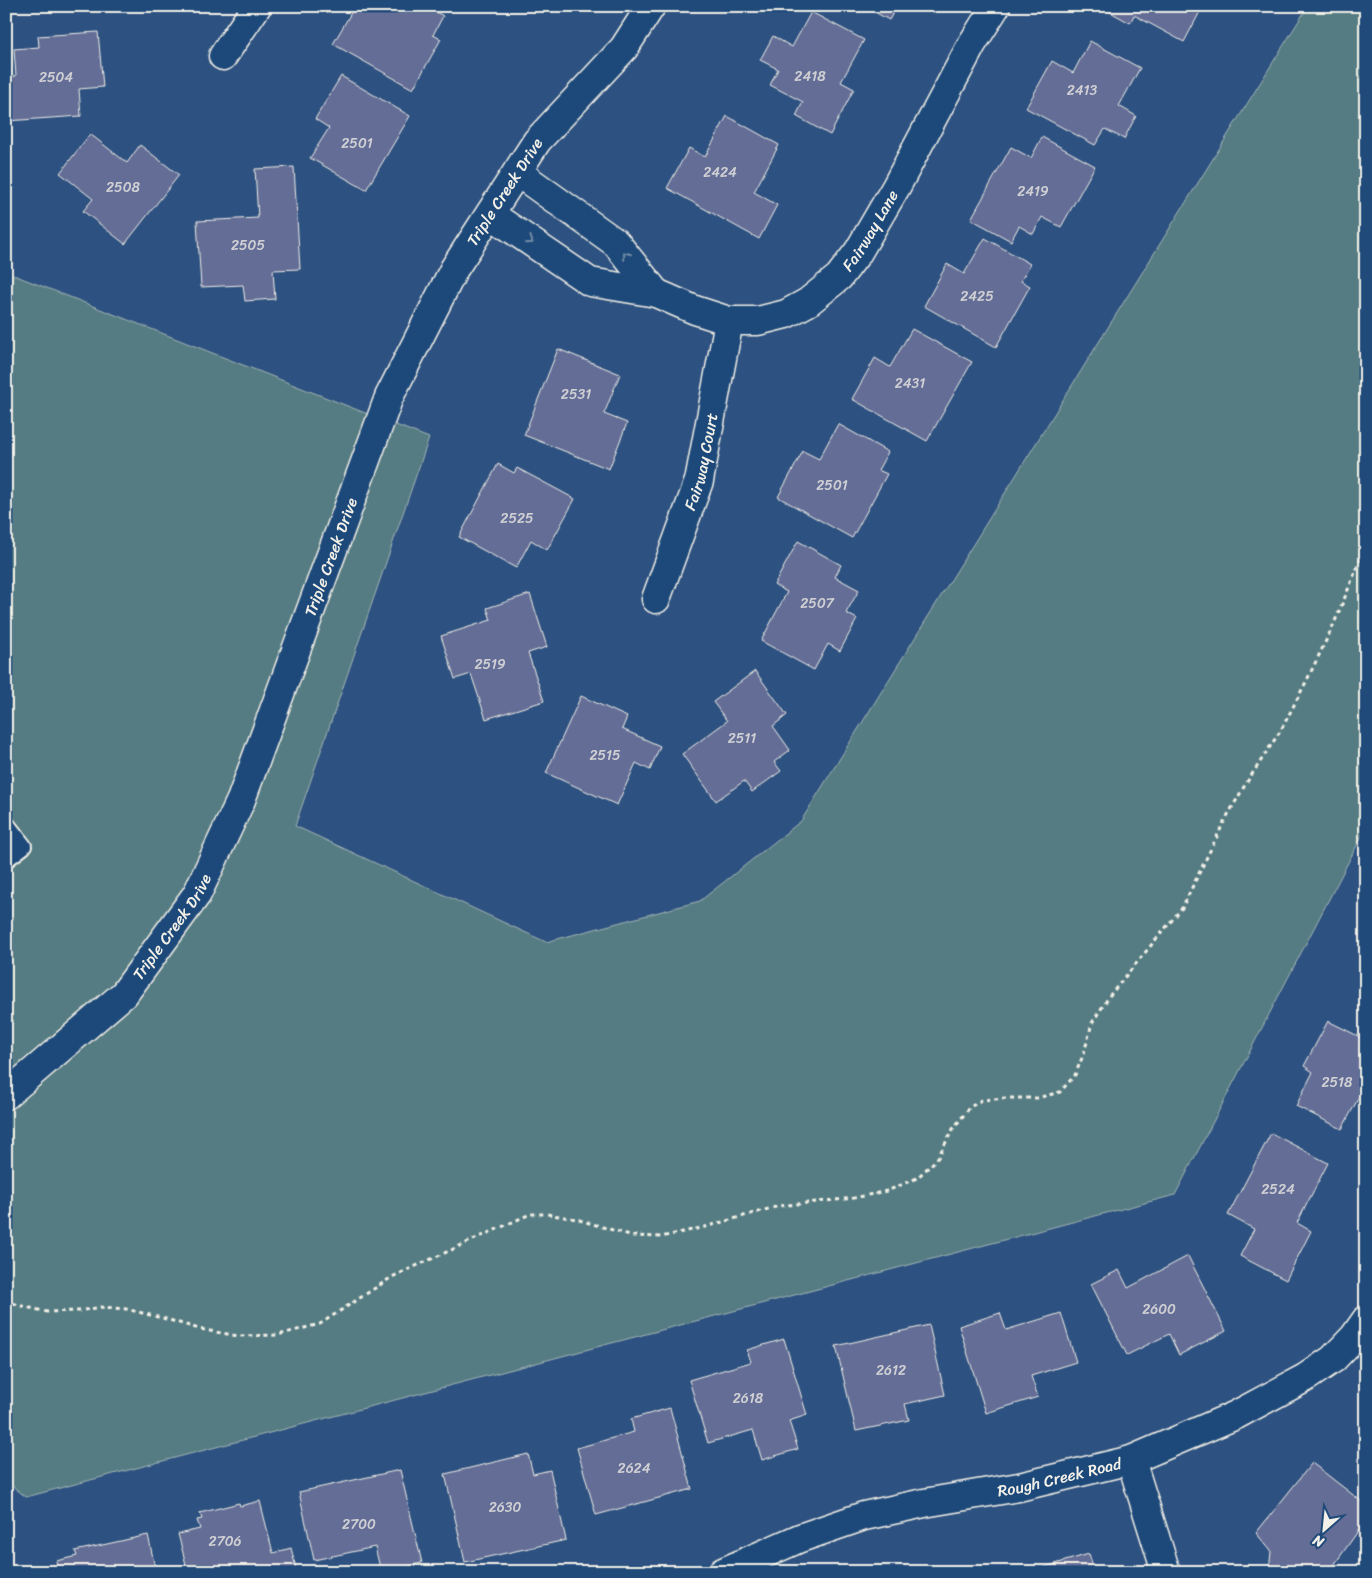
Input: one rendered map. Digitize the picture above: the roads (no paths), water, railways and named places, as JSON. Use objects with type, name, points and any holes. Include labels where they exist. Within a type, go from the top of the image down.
[{"type":"street","points":[[223,56],[257,6]]},
{"type":"street","name":"Triple Creek Drive","points":[[6,1095],[124,994],[197,894],[241,800],[389,397],[454,269],[537,142],[624,48],[651,6]]},
{"type":"street","name":"Fairway Lane","points":[[490,214],[590,282],[656,294],[729,321],[758,321],[786,314],[808,302],[839,277],[858,252],[896,187],[972,44],[996,6]]},
{"type":"street","name":"Fairway Lane","points":[[517,172],[616,243],[656,294]]},
{"type":"street","name":"Fairway Court","points":[[656,599],[699,481],[729,321]]},
{"type":"street","name":"Rough Creek Road","points":[[723,1572],[800,1538],[864,1516],[924,1503],[1019,1488],[1131,1460],[1236,1415],[1305,1378],[1334,1358],[1354,1337],[1366,1320]]},
{"type":"street","points":[[1131,1460],[1166,1572]]},
{"type":"lane","points":[[6,824],[23,846],[6,859]]}]
